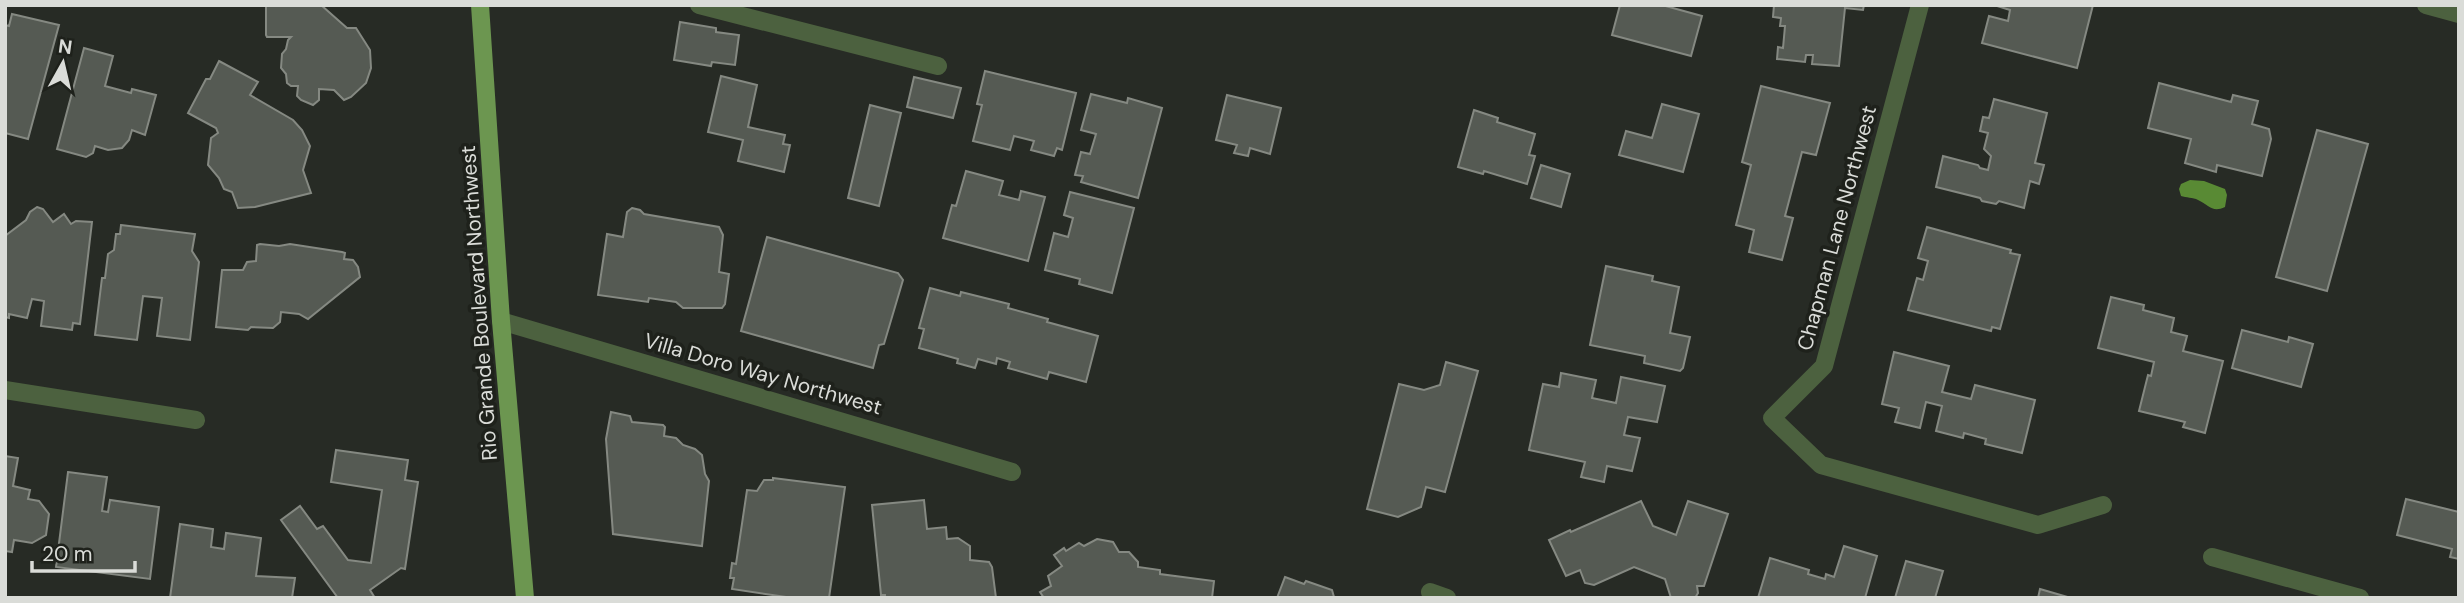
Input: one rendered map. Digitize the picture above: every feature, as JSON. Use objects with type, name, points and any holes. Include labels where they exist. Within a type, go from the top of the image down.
[{"type":"main road","name":"Rio Grande Boulevard Northwest","points":[[480,5],[501,321],[526,598]]},
{"type":"street","points":[[699,5],[938,66]]},
{"type":"street","name":"Chapman Lane Northwest","points":[[1920,5],[1824,366],[1772,418],[1821,465],[2038,525],[2103,505]]},
{"type":"street","points":[[2426,5],[2459,14]]},
{"type":"street","name":"Villa Doro Way Northwest","points":[[501,321],[1012,472]]},
{"type":"street","points":[[5,390],[196,420]]},
{"type":"street","points":[[2212,557],[2360,598]]},
{"type":"shaded area","points":[[2190,180],[2204,181],[2225,189],[2225,207],[2214,209],[2196,199],[2181,196],[2181,184]]},
{"type":"building","points":[[266,5],[321,5],[347,28],[356,28],[370,50],[371,68],[366,83],[344,100],[334,90],[319,89],[319,100],[313,105],[301,100],[297,96],[298,86],[287,83],[286,74],[281,68],[282,54],[291,37],[267,37]]},
{"type":"building","points":[[1620,5],[1662,5],[1702,16],[1691,56],[1612,35]]},
{"type":"building","points":[[1774,5],[1864,5],[1863,10],[1845,8],[1839,66],[1812,64],[1813,55],[1806,55],[1805,62],[1777,59],[1778,47],[1783,48],[1785,26],[1780,26],[1781,18],[1773,17]]},
{"type":"building","points":[[1994,5],[2093,5],[2077,68],[1982,43],[1989,16],[2008,21],[2010,10]]},
{"type":"building","points":[[12,14],[59,25],[28,139],[5,133],[5,25],[9,26]]},
{"type":"building","points":[[680,22],[739,35],[735,65],[712,62],[711,66],[674,60]]},
{"type":"building","points":[[84,48],[113,56],[105,86],[131,93],[132,89],[156,95],[145,135],[132,130],[129,140],[122,148],[108,150],[95,146],[93,153],[86,157],[57,149]]},
{"type":"building","points":[[219,61],[258,82],[250,95],[293,120],[302,130],[310,146],[303,170],[311,193],[255,207],[238,208],[232,192],[224,189],[208,165],[211,138],[218,133],[216,128],[188,113]]},
{"type":"building","points":[[985,71],[1076,93],[1062,150],[1057,148],[1054,156],[1031,150],[1034,141],[1014,136],[1010,150],[973,141],[982,105],[977,104]]},
{"type":"building","points":[[721,76],[757,85],[748,127],[785,135],[783,144],[790,145],[784,172],[738,161],[743,140],[708,132]]},
{"type":"building","points":[[914,77],[961,88],[953,118],[907,107]]},
{"type":"building","points":[[2159,83],[2231,102],[2233,95],[2258,101],[2252,124],[2269,129],[2271,139],[2262,176],[2217,165],[2216,172],[2185,163],[2191,139],[2148,128]]},
{"type":"building","points":[[1761,86],[1830,103],[1816,155],[1802,152],[1785,216],[1793,218],[1782,260],[1749,252],[1754,230],[1736,225],[1751,165],[1742,162]]},
{"type":"building","points":[[1091,94],[1127,103],[1128,98],[1162,108],[1138,198],[1081,182],[1083,176],[1075,175],[1081,152],[1090,154],[1096,134],[1081,130]]},
{"type":"building","points":[[1227,95],[1281,108],[1270,154],[1250,148],[1248,156],[1234,153],[1237,145],[1216,140]]},
{"type":"building","points":[[1994,99],[2047,113],[2035,163],[2044,165],[2039,184],[2030,181],[2024,208],[1999,201],[1996,204],[1982,201],[1980,198],[1936,187],[1943,156],[1988,170],[1991,156],[1984,149],[1988,133],[1980,131],[1983,117],[1989,118]]},
{"type":"building","points":[[1662,104],[1699,114],[1683,172],[1619,155],[1626,131],[1652,138]]},
{"type":"building","points":[[870,105],[901,113],[879,206],[848,198]]},
{"type":"building","points":[[1474,110],[1498,118],[1497,122],[1535,134],[1529,155],[1535,156],[1527,184],[1484,171],[1483,174],[1458,167]]},
{"type":"building","points":[[2317,130],[2368,144],[2327,291],[2276,277]]},
{"type":"building","points":[[1541,165],[1570,174],[1561,207],[1531,198]]},
{"type":"building","points":[[966,171],[1003,181],[999,195],[1019,200],[1021,191],[1045,197],[1028,261],[943,238],[952,205],[956,206]]},
{"type":"building","points":[[1070,192],[1134,208],[1112,293],[1079,284],[1080,279],[1045,270],[1054,233],[1068,237],[1073,218],[1064,215]]},
{"type":"building","points":[[37,207],[43,209],[53,222],[64,214],[71,224],[76,221],[92,222],[80,324],[73,323],[72,330],[41,326],[44,301],[32,299],[27,318],[9,314],[9,318],[5,317],[5,236],[26,220],[30,212]]},
{"type":"building","points":[[632,208],[644,214],[719,227],[723,235],[719,272],[729,274],[725,304],[722,308],[683,308],[676,302],[649,298],[648,302],[598,295],[607,234],[623,237],[627,212]]},
{"type":"building","points":[[121,225],[195,234],[192,251],[199,262],[190,340],[157,336],[162,298],[143,296],[137,340],[95,335],[102,278],[105,278],[108,254],[114,250],[116,234],[120,234]]},
{"type":"building","points":[[1927,227],[2011,250],[2010,253],[2020,255],[2000,329],[1992,327],[1991,331],[1908,310],[1917,278],[1923,280],[1928,261],[1918,258]]},
{"type":"building","points":[[767,237],[898,273],[903,280],[884,344],[879,345],[873,368],[741,331]]},
{"type":"building","points":[[290,244],[342,252],[345,253],[344,259],[353,260],[360,277],[308,319],[299,314],[281,312],[280,322],[273,328],[251,327],[248,330],[216,327],[222,270],[243,270],[247,262],[256,261],[257,245]]},
{"type":"building","points":[[1606,266],[1653,276],[1652,281],[1679,287],[1670,333],[1690,337],[1680,371],[1644,363],[1645,356],[1590,345]]},
{"type":"building","points":[[930,288],[960,296],[961,292],[1009,304],[1008,308],[1098,336],[1086,382],[1049,372],[1047,379],[1008,368],[1010,362],[997,358],[996,364],[978,359],[975,368],[957,363],[958,359],[919,348],[924,329],[919,328]]},
{"type":"building","points":[[2111,297],[2144,305],[2143,310],[2174,318],[2171,332],[2187,336],[2183,351],[2223,361],[2205,433],[2183,427],[2185,422],[2139,411],[2154,362],[2098,348]]},
{"type":"building","points":[[2242,330],[2288,342],[2289,337],[2313,344],[2301,387],[2232,368]]},
{"type":"building","points":[[1894,352],[1949,366],[1942,392],[1971,399],[1975,385],[2035,400],[2022,453],[1985,444],[1986,439],[1964,433],[1963,438],[1936,431],[1942,406],[1926,402],[1920,428],[1895,422],[1899,408],[1882,404]]},
{"type":"building","points":[[1446,362],[1478,371],[1445,492],[1426,487],[1421,507],[1398,517],[1367,509],[1399,384],[1424,390],[1440,385]]},
{"type":"building","points":[[1561,373],[1596,380],[1592,398],[1616,403],[1621,377],[1665,386],[1657,422],[1628,417],[1624,435],[1640,438],[1632,471],[1607,466],[1604,482],[1581,477],[1585,462],[1529,450],[1543,384],[1559,387]]},
{"type":"building","points":[[611,412],[630,416],[632,422],[663,425],[664,436],[676,438],[702,455],[709,481],[702,546],[613,534],[606,439]]},
{"type":"building","points":[[336,450],[408,460],[405,480],[418,482],[405,569],[401,568],[370,590],[375,598],[338,598],[281,520],[300,506],[317,529],[323,526],[348,560],[371,563],[382,490],[331,482]]},
{"type":"building","points":[[5,456],[18,458],[13,486],[30,490],[28,499],[39,501],[49,514],[46,535],[32,543],[14,540],[12,552],[5,551]]},
{"type":"building","points":[[68,472],[107,477],[102,511],[108,512],[110,500],[159,507],[150,579],[56,567]]},
{"type":"building","points":[[773,478],[845,487],[829,598],[793,598],[732,589],[732,563],[736,564],[747,490],[757,491],[764,480]]},
{"type":"building","points":[[2406,499],[2459,512],[2459,559],[2450,557],[2452,549],[2397,535]]},
{"type":"building","points":[[924,500],[927,529],[946,527],[947,539],[958,538],[970,546],[970,560],[989,562],[996,598],[885,598],[885,595],[881,595],[872,505]]},
{"type":"building","points":[[1641,501],[1653,526],[1676,535],[1688,501],[1728,514],[1704,586],[1697,586],[1698,593],[1695,598],[1671,598],[1665,579],[1634,567],[1594,585],[1585,583],[1580,570],[1566,576],[1549,540]]},
{"type":"building","points":[[180,524],[213,529],[211,547],[224,549],[226,533],[261,538],[256,576],[295,578],[292,598],[170,598]]},
{"type":"building","points":[[1097,539],[1113,542],[1119,552],[1129,552],[1138,562],[1138,567],[1160,570],[1160,574],[1214,581],[1212,598],[1044,598],[1040,592],[1051,586],[1048,576],[1062,566],[1054,555],[1064,548],[1066,551],[1079,543],[1084,546]]},
{"type":"building","points":[[1844,546],[1877,556],[1865,598],[1758,598],[1770,558],[1809,570],[1808,574],[1825,579],[1826,574],[1834,577]]},
{"type":"building","points":[[1906,561],[1943,571],[1935,598],[1895,598]]},
{"type":"building","points":[[1285,577],[1332,590],[1334,597],[1348,598],[1277,598]]},
{"type":"building","points":[[2040,589],[2071,598],[2038,598]]}]
